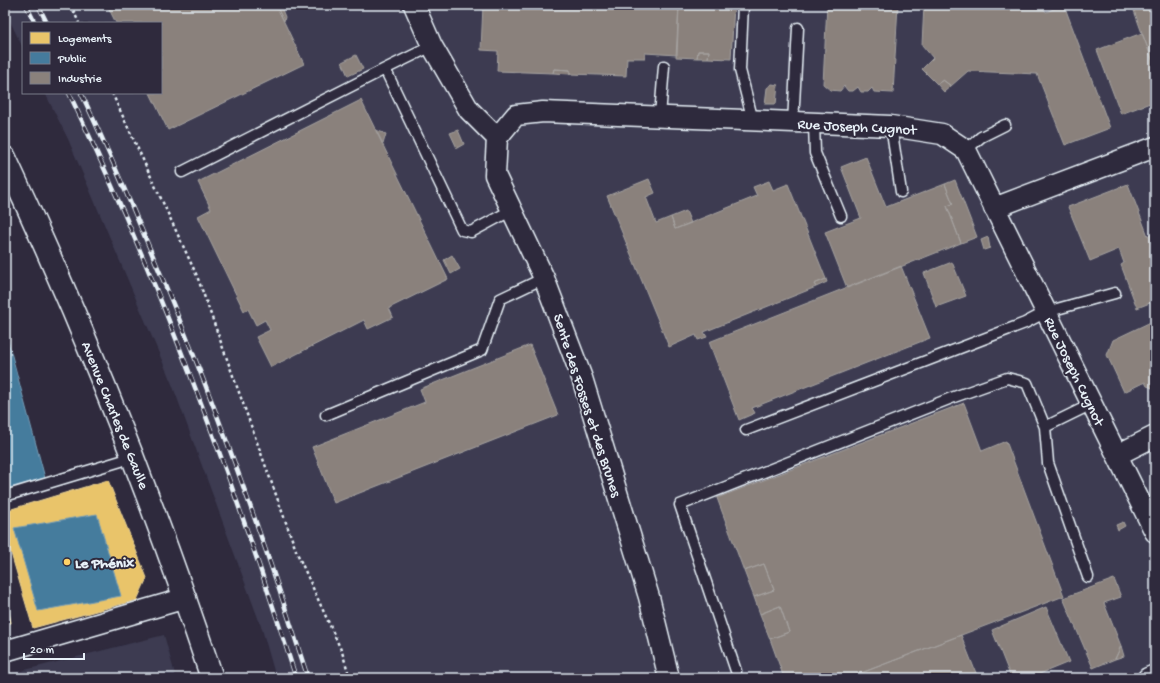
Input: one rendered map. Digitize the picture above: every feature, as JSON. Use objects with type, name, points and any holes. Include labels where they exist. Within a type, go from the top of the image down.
[{"type":"main road","name":"Avenue Charles de Gaulle","points":[[5,158],[96,362],[156,516],[179,601],[197,678]]},
{"type":"main road","name":"Avenue Charles de Gaulle","points":[[5,189],[52,292],[212,678]]},
{"type":"street","points":[[414,5],[432,46],[470,110],[497,138]]},
{"type":"street","name":"Rue Joseph Cugnot","points":[[497,138],[516,115],[543,112],[891,126],[942,134],[966,150],[1155,532]]},
{"type":"street","name":"Sente des Fosses et des Brunes","points":[[497,138],[495,175],[544,278],[582,378],[649,597],[669,678]]},
{"type":"street","points":[[994,208],[1155,147]]},
{"type":"street","points":[[1117,455],[1155,436]]},
{"type":"street","points":[[5,650],[179,601]]},
{"type":"street","points":[[1148,678],[1155,675]]},
{"type":"lane","points":[[743,5],[740,70],[753,120]]},
{"type":"lane","points":[[793,122],[798,28]]},
{"type":"lane","points":[[182,172],[432,46]]},
{"type":"lane","points":[[660,116],[664,66]]},
{"type":"lane","points":[[384,70],[462,230],[471,232],[512,210]]},
{"type":"lane","points":[[814,123],[816,153],[841,216]]},
{"type":"lane","points":[[966,150],[981,137],[1006,125]]},
{"type":"lane","points":[[891,126],[901,192]]},
{"type":"lane","points":[[326,415],[482,350],[500,299],[544,278]]},
{"type":"lane","points":[[746,430],[1025,323],[1046,312],[1115,293]]},
{"type":"lane","points":[[736,671],[680,506],[954,396],[1007,378],[1027,383],[1045,427],[1048,463],[1088,577]]},
{"type":"lane","points":[[1045,427],[1092,404]]},
{"type":"lane","points":[[5,496],[122,461]]},
{"type":"path","points":[[71,5],[79,22]]},
{"type":"path","points":[[112,94],[197,276],[297,554],[342,652],[350,678]]},
{"type":"shaded area","points":[[5,5],[1155,5],[1155,678],[276,678],[262,629],[172,384],[68,139],[46,94],[162,94],[162,22],[22,22],[22,46],[5,11]]},
{"type":"shaded area","points":[[164,635],[176,678],[5,678],[5,675]]},
{"type":"building: Logements","points":[[108,480],[147,578],[137,600],[33,628],[5,533],[5,511]]},
{"type":"building: Logements","points":[[6,594],[11,623],[5,624],[5,595]]},
{"type":"building: Public","points":[[5,330],[45,478],[5,489]]},
{"type":"building: Public","name":"Le Phénix","points":[[97,514],[121,596],[38,611],[14,528]]},
{"type":"building: Industrie","points":[[107,5],[276,5],[304,64],[168,130],[150,94],[162,94],[162,22],[116,22]]},
{"type":"building: Industrie","points":[[483,5],[679,5],[677,55],[645,53],[645,58],[627,58],[626,76],[570,74],[570,70],[554,69],[553,73],[497,71],[498,51],[481,50]]},
{"type":"building: Industrie","points":[[679,5],[734,5],[731,59],[708,58],[709,51],[698,51],[697,58],[676,57]]},
{"type":"building: Industrie","points":[[827,5],[898,5],[893,93],[874,92],[872,88],[868,92],[861,92],[858,87],[853,91],[848,91],[844,86],[840,91],[830,90],[823,84]]},
{"type":"building: Industrie","points":[[924,5],[1040,5],[1046,12],[1064,5],[1110,128],[1065,145],[1037,74],[968,71],[951,86],[943,80],[937,84],[922,69],[933,58],[922,45]]},
{"type":"building: Industrie","points":[[1132,5],[1155,5],[1155,67],[1142,33]]},
{"type":"building: Industrie","points":[[276,6],[281,7],[285,17],[284,21]]},
{"type":"building: Industrie","points":[[1142,33],[1155,67],[1155,103],[1150,105],[1150,103],[1121,114],[1097,50]]},
{"type":"building: Industrie","points":[[698,51],[709,51],[708,58],[697,58]]},
{"type":"building: Industrie","points":[[356,55],[363,69],[348,76],[342,62]]},
{"type":"building: Industrie","points":[[554,69],[570,70],[570,74],[553,73]]},
{"type":"building: Industrie","points":[[943,80],[951,86],[944,92],[937,84]]},
{"type":"building: Industrie","points":[[772,84],[778,85],[776,104],[765,104],[767,88]]},
{"type":"building: Industrie","points":[[361,100],[448,279],[389,308],[393,317],[368,329],[364,320],[271,367],[256,337],[270,330],[265,320],[256,325],[248,309],[244,311],[198,216],[211,209],[198,182]]},
{"type":"building: Industrie","points":[[376,130],[386,134],[383,144]]},
{"type":"building: Industrie","points":[[458,130],[464,144],[457,148],[450,133]]},
{"type":"building: Industrie","points":[[866,157],[886,207],[945,184],[953,204],[947,206],[961,243],[847,288],[825,232],[861,218],[841,167]]},
{"type":"building: Industrie","points":[[649,179],[655,193],[646,197],[656,223],[671,217],[675,229],[757,196],[753,187],[769,181],[773,190],[788,184],[826,279],[814,284],[816,287],[704,332],[707,337],[698,340],[696,335],[669,347],[607,196]]},
{"type":"building: Industrie","points":[[955,180],[977,237],[961,243],[947,206],[953,204],[945,184]]},
{"type":"building: Industrie","points":[[1128,184],[1148,236],[1155,233],[1155,301],[1137,308],[1121,265],[1124,263],[1119,249],[1090,261],[1068,207]]},
{"type":"building: Industrie","points":[[686,211],[691,223],[675,229],[671,217]]},
{"type":"building: Industrie","points":[[988,237],[990,248],[984,250],[981,240]]},
{"type":"building: Industrie","points":[[452,255],[460,269],[451,274],[444,260]]},
{"type":"building: Industrie","points":[[952,262],[966,296],[936,307],[924,273]]},
{"type":"building: Industrie","points":[[901,266],[930,338],[752,408],[755,413],[739,420],[709,342]]},
{"type":"building: Industrie","points":[[826,279],[827,282],[816,287],[814,284]]},
{"type":"building: Industrie","points":[[1155,320],[1155,389],[1147,386],[1145,382],[1124,392],[1107,355],[1113,340]]},
{"type":"building: Industrie","points":[[530,345],[558,415],[334,503],[312,447],[425,402],[420,389]]},
{"type":"building: Industrie","points":[[964,403],[982,451],[1006,441],[1064,596],[848,678],[784,678],[770,639],[789,632],[780,606],[760,614],[754,597],[774,590],[764,564],[744,571],[717,498]]},
{"type":"building: Industrie","points":[[1123,522],[1125,526],[1118,530],[1116,525]]},
{"type":"building: Industrie","points":[[764,564],[774,590],[754,597],[744,571]]},
{"type":"building: Industrie","points":[[1114,579],[1121,597],[1104,603],[1121,646],[1115,659],[1093,668],[1063,598]]},
{"type":"building: Industrie","points":[[780,606],[789,632],[770,639],[760,614]]},
{"type":"building: Industrie","points":[[1046,607],[1069,662],[1030,678],[1011,678],[992,630]]},
{"type":"building: Industrie","points":[[961,635],[978,678],[858,678],[856,675]]},
{"type":"building: Industrie","points":[[1121,646],[1124,656],[1115,659]]},
{"type":"railway","points":[[26,5],[34,22]]},
{"type":"railway","points":[[38,5],[46,22]]},
{"type":"railway","points":[[69,94],[134,236],[193,382],[247,529],[296,678]]},
{"type":"railway","points":[[81,94],[142,229],[194,355],[254,515],[308,678]]},
{"type":"place","name":"Le Phénix","points":[[67,562]]}]
